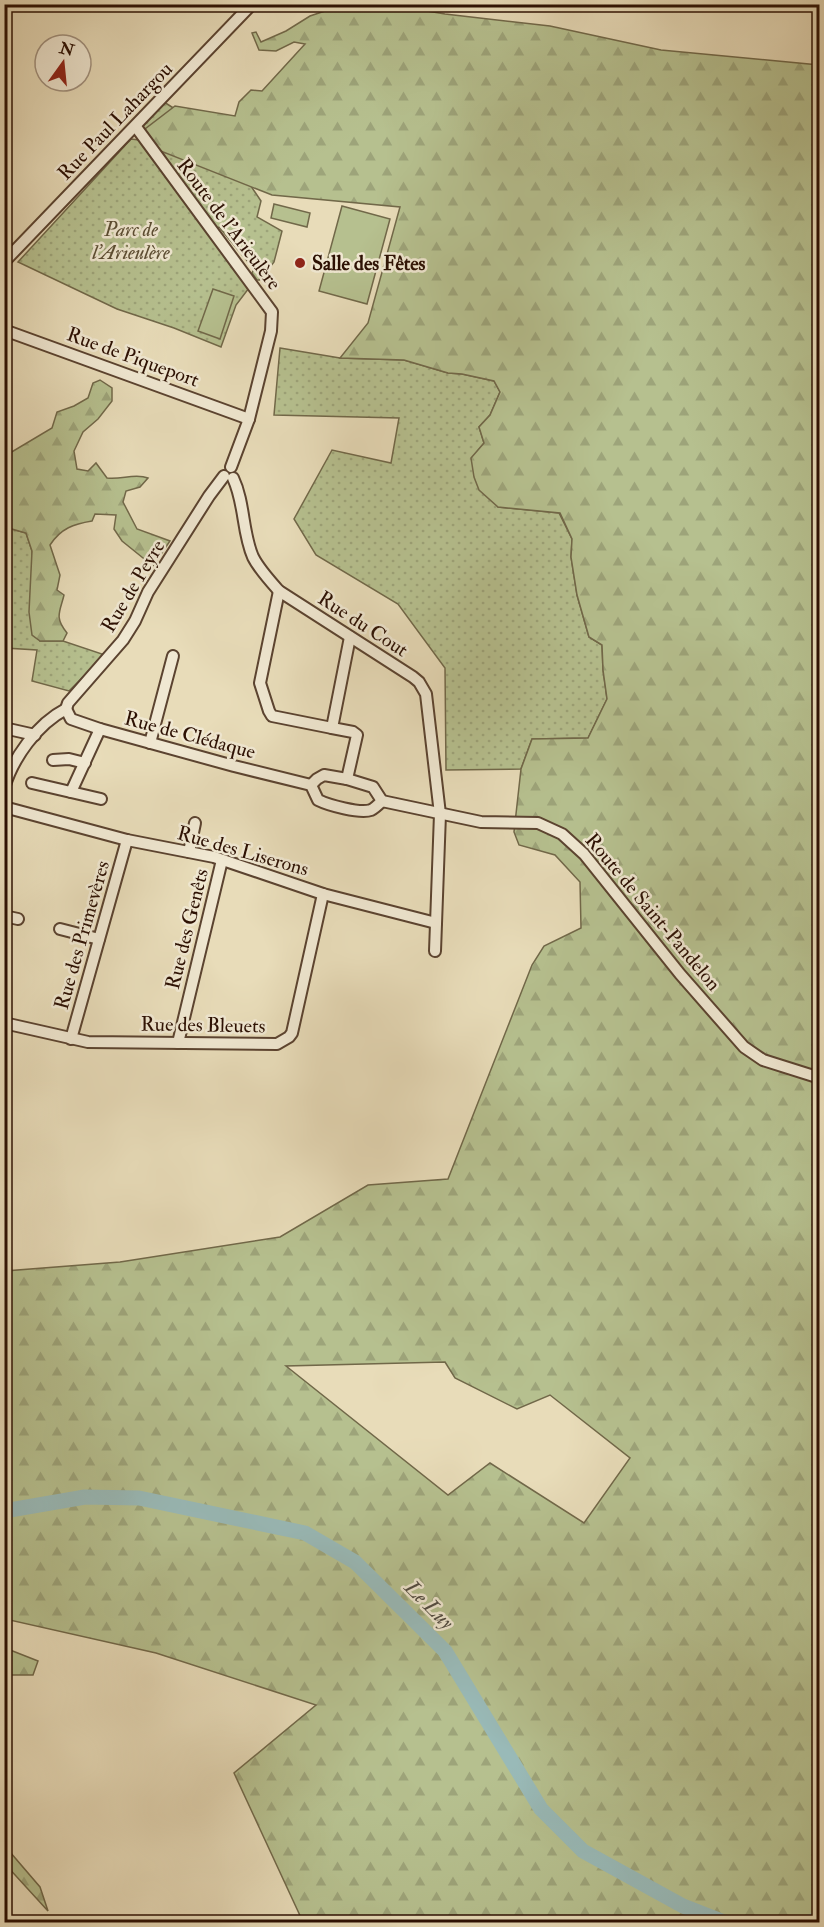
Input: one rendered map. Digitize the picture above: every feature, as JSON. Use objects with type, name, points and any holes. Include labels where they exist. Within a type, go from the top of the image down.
[{"type":"street","name":"Rue Paul Lahargou","points":[[4,262],[252,4]]},
{"type":"street","name":"Route de l'Arieulère","points":[[136,127],[272,312],[271,331],[249,419]]},
{"type":"street","name":"Rue de Piqueport","points":[[4,330],[249,419]]},
{"type":"street","name":"Rue de Peyre","points":[[5,782],[11,768],[35,735],[49,721],[66,710],[73,697],[123,640],[135,621],[148,592],[209,496],[230,474],[249,419]]},
{"type":"street","name":"Rue du Cout","points":[[230,474],[239,490],[254,557],[279,591],[413,677],[424,688],[435,755],[440,814],[435,951]]},
{"type":"street","points":[[279,591],[260,683],[268,711],[272,716],[353,732],[357,735],[347,779]]},
{"type":"street","points":[[332,729],[350,637]]},
{"type":"street","points":[[150,743],[173,656]]},
{"type":"street","name":"Rue de Clédaque","points":[[66,710],[71,719],[100,729],[311,785]]},
{"type":"street","points":[[4,728],[35,735]]},
{"type":"street","points":[[71,792],[100,729]]},
{"type":"street","points":[[54,760],[69,759],[85,763]]},
{"type":"street","name":"Rue de Clédaque","points":[[311,785],[324,776],[347,779],[373,787],[382,801],[440,814]]},
{"type":"street","points":[[32,783],[101,800]]},
{"type":"street","name":"Rue de Clédaque","points":[[311,785],[318,800],[334,805],[364,811],[372,810],[382,801]]},
{"type":"street","name":"Rue des Liserons","points":[[4,807],[127,840],[222,860],[323,894],[436,923]]},
{"type":"street","name":"Route de Saint-Pandelon","points":[[440,814],[481,822],[538,823],[562,834],[584,854],[680,974],[744,1047],[763,1060],[819,1078]]},
{"type":"street","points":[[189,852],[195,823]]},
{"type":"street","name":"Rue des Primevères","points":[[71,1039],[127,840]]},
{"type":"street","name":"Rue des Genêts","points":[[178,1043],[222,860]]},
{"type":"street","name":"Rue des Bleuets","points":[[4,1023],[88,1042],[277,1044],[292,1033],[323,894]]},
{"type":"street","points":[[4,916],[18,919]]},
{"type":"street","points":[[60,929],[99,939]]},
{"type":"green space","points":[[343,5],[391,5],[445,14],[550,26],[661,50],[819,65],[819,1922],[303,1922],[234,1773],[316,1705],[156,1653],[5,1619],[5,1271],[120,1262],[280,1237],[368,1185],[448,1179],[532,965],[544,946],[581,928],[580,882],[555,855],[519,845],[514,832],[521,769],[532,739],[588,738],[607,699],[602,645],[589,637],[577,595],[571,557],[572,539],[560,513],[498,507],[479,490],[471,458],[484,443],[479,427],[490,415],[500,392],[494,381],[448,373],[404,360],[340,358],[368,323],[400,207],[272,195],[158,150],[145,129],[175,106],[235,116],[239,102],[251,90],[262,91],[305,44],[294,42],[276,51],[259,50],[252,33],[256,32],[261,42],[286,31],[310,16]],"holes":[[[445,1362],[455,1378],[517,1409],[550,1395],[630,1458],[584,1523],[490,1463],[448,1495],[286,1366]]]},
{"type":"green space","name":"Parc de l'Arieulère","points":[[164,102],[217,136],[261,201],[257,217],[282,231],[274,262],[260,280],[257,280],[252,273],[254,269],[219,227],[217,229],[141,128]]},
{"type":"green space","name":"Parc de l'Arieulère","points":[[131,139],[139,140],[249,288],[236,305],[221,347],[117,309],[18,262]]},
{"type":"green space","points":[[274,204],[310,213],[307,227],[271,218]]},
{"type":"green space","points":[[342,206],[390,219],[367,304],[319,291]]},
{"type":"green space","points":[[213,289],[234,296],[220,339],[198,331]]},
{"type":"green space","points":[[280,348],[340,358],[404,360],[448,373],[494,381],[500,392],[490,415],[479,427],[484,443],[472,458],[498,507],[559,513],[572,539],[571,557],[577,595],[589,637],[602,645],[607,699],[588,738],[532,739],[521,769],[446,770],[445,668],[398,604],[316,555],[294,519],[332,450],[391,463],[399,418],[274,415]]},
{"type":"green space","points":[[100,380],[112,388],[112,401],[98,419],[83,432],[74,451],[77,469],[88,471],[96,463],[107,478],[138,476],[148,478],[140,487],[126,491],[123,502],[137,529],[170,541],[153,566],[122,541],[114,529],[116,515],[95,514],[92,521],[74,525],[63,531],[50,545],[60,575],[57,590],[64,595],[59,618],[67,633],[63,641],[40,641],[32,635],[29,612],[32,551],[26,533],[5,527],[5,454],[52,428],[57,412],[88,398],[93,383]]},
{"type":"green space","points":[[4,527],[26,533],[32,551],[32,579],[40,641],[63,641],[105,655],[69,691],[32,681],[37,650],[5,648]]},
{"type":"green space","points":[[5,1648],[38,1661],[33,1675],[5,1675]]},
{"type":"green space","points":[[4,1845],[40,1887],[48,1911],[5,1864]]},
{"type":"waterway","name":"Le Luy","points":[[4,1511],[85,1497],[139,1498],[305,1533],[355,1562],[445,1651],[541,1809],[583,1851],[683,1906],[724,1922]]},
{"type":"waterway","name":"Le Luy","points":[[809,1922],[820,1918]]},
{"type":"place","name":"Salle des Fêtes","points":[[300,263]]}]
